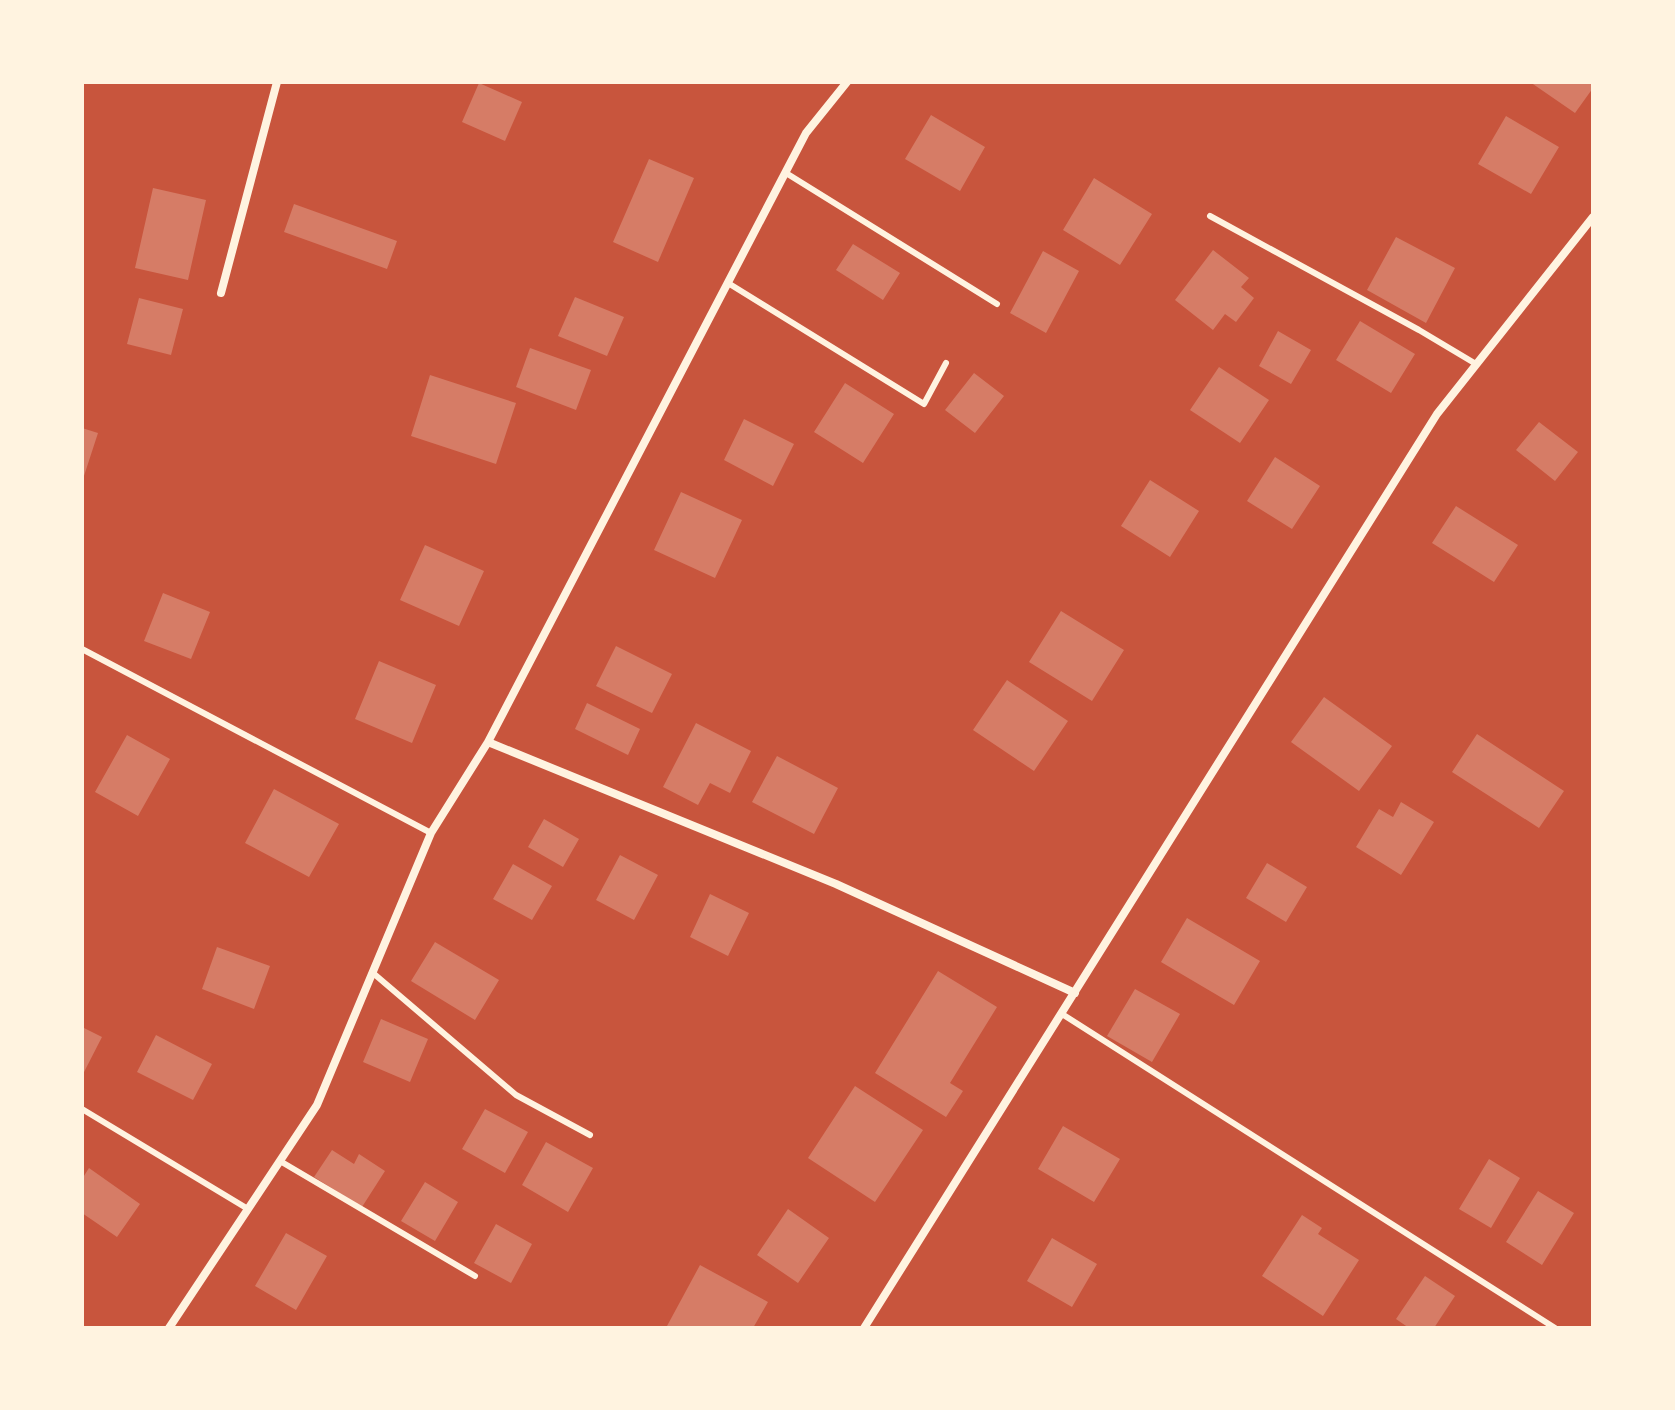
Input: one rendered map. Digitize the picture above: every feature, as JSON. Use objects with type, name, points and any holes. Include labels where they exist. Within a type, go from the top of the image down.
[{"type":"street","points":[[221,293],[277,82]]},
{"type":"street","points":[[169,1328],[317,1105],[431,833],[488,742],[806,133],[847,82]]},
{"type":"street","points":[[864,1328],[1437,414],[1593,217]]},
{"type":"street","points":[[488,742],[836,884],[1075,993]]},
{"type":"lane","points":[[786,173],[997,304]]},
{"type":"lane","points":[[1210,216],[1476,364]]},
{"type":"lane","points":[[728,283],[924,404],[946,363]]},
{"type":"lane","points":[[82,649],[431,833]]},
{"type":"lane","points":[[373,973],[516,1095],[590,1135]]},
{"type":"lane","points":[[1062,1014],[1555,1328]]},
{"type":"lane","points":[[82,1109],[248,1209]]},
{"type":"lane","points":[[280,1161],[475,1276]]},
{"type":"building","points":[[1530,82],[1593,82],[1593,88],[1575,113]]},
{"type":"building","points":[[479,83],[522,102],[505,141],[462,122]]},
{"type":"building","points":[[931,115],[985,147],[960,191],[905,159]]},
{"type":"building","points":[[1506,116],[1559,147],[1531,194],[1478,164]]},
{"type":"building","points":[[649,159],[694,178],[658,262],[613,242]]},
{"type":"building","points":[[1094,178],[1152,214],[1120,265],[1063,230]]},
{"type":"building","points":[[153,188],[206,200],[188,280],[135,268]]},
{"type":"building","points":[[294,204],[397,241],[387,269],[284,232]]},
{"type":"building","points":[[1396,237],[1455,268],[1426,323],[1367,290]]},
{"type":"building","points":[[853,244],[900,273],[883,300],[836,270]]},
{"type":"building","points":[[1213,250],[1249,278],[1241,287],[1254,298],[1236,322],[1225,314],[1213,330],[1175,300]]},
{"type":"building","points":[[1043,251],[1079,271],[1046,333],[1010,313]]},
{"type":"building","points":[[575,297],[624,317],[607,356],[558,336]]},
{"type":"building","points":[[139,298],[183,309],[171,355],[127,344]]},
{"type":"building","points":[[1360,321],[1415,354],[1391,393],[1336,360]]},
{"type":"building","points":[[1278,331],[1311,350],[1291,384],[1259,366]]},
{"type":"building","points":[[530,348],[591,370],[576,410],[516,387]]},
{"type":"building","points":[[1219,367],[1269,400],[1240,443],[1190,410]]},
{"type":"building","points":[[974,373],[1004,396],[975,433],[945,410]]},
{"type":"building","points":[[430,375],[516,403],[496,464],[411,436]]},
{"type":"building","points":[[845,383],[894,414],[863,463],[814,432]]},
{"type":"building","points":[[744,419],[794,444],[773,486],[724,460]]},
{"type":"building","points":[[1539,422],[1578,452],[1555,481],[1516,450]]},
{"type":"building","points":[[82,428],[98,433],[83,479],[82,479]]},
{"type":"building","points":[[1275,457],[1320,486],[1292,529],[1247,501]]},
{"type":"building","points":[[1150,480],[1199,511],[1170,557],[1121,526]]},
{"type":"building","points":[[681,492],[742,520],[715,578],[654,550]]},
{"type":"building","points":[[1456,506],[1518,545],[1494,582],[1432,543]]},
{"type":"building","points":[[425,545],[484,571],[459,626],[400,600]]},
{"type":"building","points":[[163,593],[210,612],[191,659],[144,641]]},
{"type":"building","points":[[1061,611],[1124,650],[1092,701],[1029,662]]},
{"type":"building","points":[[616,646],[672,674],[652,713],[596,686]]},
{"type":"building","points":[[379,661],[436,685],[412,743],[355,719]]},
{"type":"building","points":[[1007,680],[1068,721],[1034,771],[973,730]]},
{"type":"building","points":[[1324,697],[1392,746],[1359,791],[1291,742]]},
{"type":"building","points":[[587,703],[640,729],[628,755],[575,729]]},
{"type":"building","points":[[696,723],[751,751],[730,793],[710,783],[698,805],[663,787]]},
{"type":"building","points":[[1477,734],[1564,791],[1539,828],[1452,772]]},
{"type":"building","points":[[127,735],[170,759],[138,816],[95,792]]},
{"type":"building","points":[[777,756],[838,788],[814,834],[752,802]]},
{"type":"building","points":[[274,789],[339,824],[309,877],[245,843]]},
{"type":"building","points":[[1401,802],[1434,822],[1401,875],[1356,847],[1379,809],[1393,817]]},
{"type":"building","points":[[544,819],[579,839],[563,867],[528,847]]},
{"type":"building","points":[[620,855],[658,875],[634,920],[596,900]]},
{"type":"building","points":[[1267,863],[1307,887],[1286,922],[1246,898]]},
{"type":"building","points":[[513,864],[552,886],[532,920],[493,899]]},
{"type":"building","points":[[710,894],[749,913],[728,956],[690,937]]},
{"type":"building","points":[[1187,918],[1260,961],[1234,1005],[1161,962]]},
{"type":"building","points":[[435,942],[499,980],[475,1020],[411,981]]},
{"type":"building","points":[[217,947],[270,966],[254,1009],[202,989]]},
{"type":"building","points":[[938,971],[997,1007],[950,1083],[963,1091],[946,1117],[875,1073]]},
{"type":"building","points":[[1135,989],[1180,1014],[1152,1062],[1107,1036]]},
{"type":"building","points":[[381,1019],[428,1039],[410,1082],[363,1062]]},
{"type":"building","points":[[82,1027],[102,1037],[82,1076]]},
{"type":"building","points":[[156,1035],[212,1064],[193,1100],[137,1072]]},
{"type":"building","points":[[855,1086],[923,1130],[875,1202],[808,1158]]},
{"type":"building","points":[[485,1109],[528,1132],[505,1173],[462,1149]]},
{"type":"building","points":[[1063,1126],[1120,1159],[1094,1202],[1038,1169]]},
{"type":"building","points":[[546,1142],[593,1168],[568,1212],[522,1185]]},
{"type":"building","points":[[332,1150],[354,1164],[359,1154],[385,1171],[362,1207],[314,1177]]},
{"type":"building","points":[[1489,1159],[1520,1178],[1491,1228],[1459,1209]]},
{"type":"building","points":[[89,1168],[140,1204],[117,1237],[82,1213],[82,1179]]},
{"type":"building","points":[[425,1182],[458,1202],[435,1241],[401,1221]]},
{"type":"building","points":[[1538,1191],[1574,1213],[1542,1265],[1506,1242]]},
{"type":"building","points":[[788,1209],[829,1238],[798,1283],[757,1255]]},
{"type":"building","points":[[1302,1215],[1322,1228],[1318,1234],[1359,1260],[1323,1316],[1262,1276]]},
{"type":"building","points":[[496,1224],[532,1244],[511,1283],[474,1263]]},
{"type":"building","points":[[286,1233],[327,1256],[296,1310],[255,1286]]},
{"type":"building","points":[[1052,1238],[1097,1264],[1072,1307],[1027,1281]]},
{"type":"building","points":[[700,1265],[768,1302],[753,1328],[667,1326]]},
{"type":"building","points":[[1425,1276],[1455,1296],[1434,1328],[1409,1328],[1396,1319]]}]
